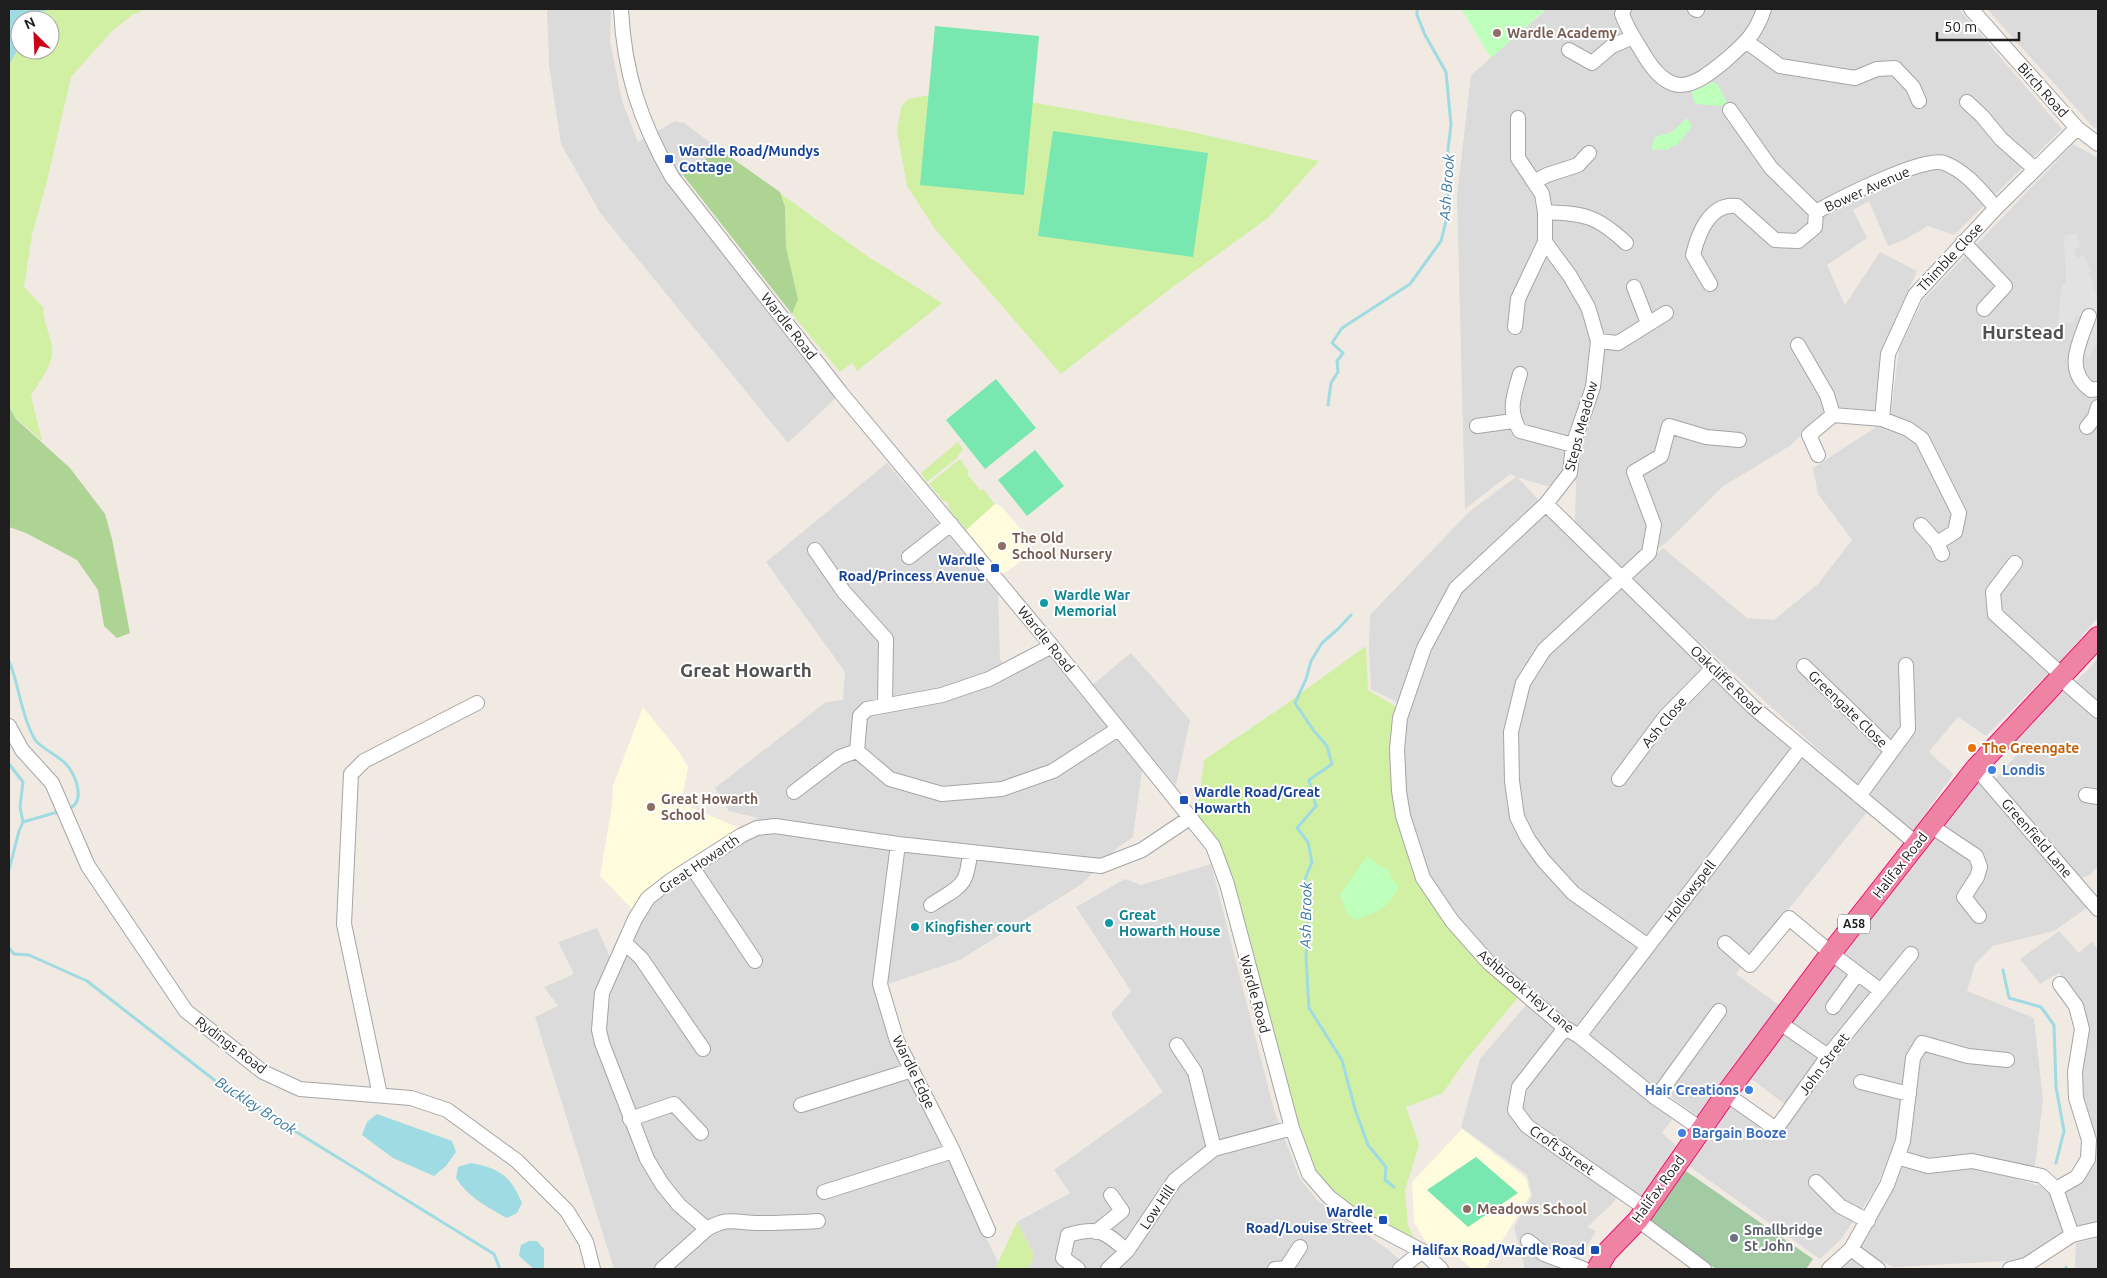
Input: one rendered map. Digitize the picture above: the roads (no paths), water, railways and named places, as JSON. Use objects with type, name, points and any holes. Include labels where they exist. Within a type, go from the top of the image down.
[{"type":"highway","name":"Halifax Road","points":[[1597,1269],[1607,1252],[1638,1218],[1726,1094],[1831,953],[1976,768],[2098,637]]},
{"type":"highway","name":"Halifax Road","points":[[1611,1269],[1638,1218]]},
{"type":"street","name":"Wardle Road","points":[[621,9],[623,44],[635,96],[650,137],[672,176],[841,393],[1052,646],[1213,846],[1221,865],[1292,1128],[1308,1174],[1329,1197],[1350,1213],[1422,1251],[1441,1269]]},
{"type":"street","points":[[1624,9],[1622,14],[1633,37],[1652,68],[1663,80],[1673,84],[1690,85],[1703,78],[1747,42],[1759,25],[1764,9]]},
{"type":"street","name":"Birch Road","points":[[1971,9],[2077,128],[2098,144]]},
{"type":"street","points":[[1569,50],[1592,63],[1612,46],[1633,37]]},
{"type":"street","points":[[1747,42],[1780,66],[1856,78],[1877,70],[1895,68],[1913,87],[1920,101]]},
{"type":"street","points":[[1967,102],[1982,116],[2001,139],[2035,169]]},
{"type":"street","points":[[1730,110],[1771,168],[1816,212]]},
{"type":"street","points":[[1515,327],[1518,299],[1545,242],[1545,212],[1542,194],[1518,158],[1518,118]]},
{"type":"street","name":"Thimble Close","points":[[1882,419],[1888,354],[1915,295],[1963,242],[2077,128]]},
{"type":"street","points":[[1534,182],[1547,174],[1578,165],[1589,153]]},
{"type":"street","name":"Bower Avenue","points":[[1710,284],[1693,255],[1704,222],[1721,209],[1730,205],[1737,206],[1775,240],[1798,241],[1815,227],[1816,212],[1840,198],[1923,164],[1942,162],[1961,171],[1996,208]]},
{"type":"street","points":[[1545,212],[1580,214],[1607,226],[1626,243]]},
{"type":"street","name":"Steps Meadow","points":[[1545,242],[1570,276],[1588,307],[1598,341],[1593,387],[1573,445],[1570,473],[1546,504]]},
{"type":"street","points":[[1963,242],[2005,286],[1984,309]]},
{"type":"street","points":[[1634,287],[1648,323]]},
{"type":"street","points":[[1598,341],[1618,343],[1666,313]]},
{"type":"street","points":[[2089,316],[2075,360],[2076,372],[2085,386],[2091,390],[2098,389]]},
{"type":"street","points":[[1798,345],[1827,395],[1833,415]]},
{"type":"street","points":[[1520,374],[1512,406],[1514,420],[1520,431],[1573,445]]},
{"type":"street","points":[[2087,427],[2095,417],[2098,407]]},
{"type":"street","points":[[1818,455],[1809,435],[1833,415],[1882,419],[1908,429],[1922,438],[1959,513],[1955,532],[1939,548],[1921,525]]},
{"type":"street","points":[[1477,426],[1514,420]]},
{"type":"street","points":[[1648,946],[1573,893],[1543,860],[1528,839],[1517,817],[1512,781],[1510,732],[1523,683],[1544,650],[1649,553],[1654,525],[1634,472],[1661,456],[1669,426],[1706,437],[1739,440]]},
{"type":"street","name":"Oakcliffe Road","points":[[1546,504],[1753,707],[1917,844]]},
{"type":"street","name":"Ashbrook Hey Lane","points":[[1546,504],[1456,588],[1424,648],[1400,718],[1397,749],[1399,790],[1403,816],[1423,878],[1452,921],[1489,963],[1565,1028],[1579,1036],[1656,1098],[1701,1129]]},
{"type":"street","points":[[909,557],[951,524]]},
{"type":"street","points":[[815,550],[844,592],[886,639],[885,704]]},
{"type":"street","points":[[2015,563],[1993,592],[1995,614],[2098,711]]},
{"type":"street","points":[[857,750],[860,716],[867,709],[885,704],[942,695],[989,679],[1052,646]]},
{"type":"street","name":"Greengate Close","points":[[1859,796],[1908,729],[1906,665]]},
{"type":"street","name":"Greengate Close","points":[[1804,666],[1892,751]]},
{"type":"street","name":"Ash Close","points":[[1618,779],[1665,717],[1713,668]]},
{"type":"street","points":[[380,1095],[344,924],[351,774],[364,761],[477,703]]},
{"type":"street","name":"Rydings Road","points":[[9,726],[22,750],[52,783],[88,866],[186,1011],[263,1072],[300,1089],[411,1098],[447,1110],[518,1160],[567,1210],[586,1242],[593,1269]]},
{"type":"street","points":[[857,750],[890,779],[942,794],[1002,789],[1053,772],[1118,729]]},
{"type":"street","name":"Hollowspell","points":[[1579,1036],[1801,747]]},
{"type":"street","points":[[794,792],[840,758],[857,750]]},
{"type":"street","name":"Greenfield Lane","points":[[1976,768],[2098,909]]},
{"type":"street","name":"Great Howarth","points":[[707,1229],[679,1205],[662,1184],[647,1159],[608,1061],[599,1030],[602,994],[635,919],[648,898],[670,881],[742,835],[757,828],[775,826],[898,844],[1101,866],[1142,850],[1191,817]]},
{"type":"street","points":[[1931,826],[1976,856],[1980,867],[1977,878],[1964,897],[1979,916]]},
{"type":"street","name":"Wardle Edge","points":[[898,844],[880,984],[897,1042],[953,1151],[988,1230]]},
{"type":"street","points":[[931,905],[964,883],[970,852]]},
{"type":"street","points":[[692,867],[755,960]]},
{"type":"street","points":[[1725,943],[1750,965],[1789,918],[1857,974],[1881,991]]},
{"type":"street","points":[[625,943],[641,958],[703,1049]]},
{"type":"street","name":"John Street","points":[[1726,1094],[1776,1129],[1828,1056],[1910,954]]},
{"type":"street","points":[[1832,1007],[1857,974]]},
{"type":"street","points":[[2056,1189],[2077,1177],[2088,1159],[2090,1140],[2076,1098],[2075,1072],[2082,1029],[2076,1006],[2060,984]]},
{"type":"street","points":[[1656,1098],[1719,1011]]},
{"type":"street","points":[[1780,1022],[1828,1056]]},
{"type":"street","name":"Croft Street","points":[[1565,1028],[1519,1087],[1515,1110],[1527,1126],[1638,1218],[1704,1269]]},
{"type":"street","points":[[1829,1269],[1851,1250],[1887,1185],[1903,1141],[1913,1058],[1922,1043],[1968,1056],[2007,1060]]},
{"type":"street","points":[[1177,1045],[1195,1072],[1214,1150]]},
{"type":"street","points":[[801,1105],[912,1070]]},
{"type":"street","points":[[1861,1082],[1909,1094]]},
{"type":"street","points":[[630,1119],[674,1104],[701,1133]]},
{"type":"street","name":"Low Hill","points":[[1108,1269],[1127,1251],[1175,1180],[1214,1150],[1292,1128]]},
{"type":"street","points":[[824,1192],[953,1151]]},
{"type":"street","points":[[1897,1157],[1928,1166],[1972,1161],[2042,1176],[2056,1189],[2072,1235]]},
{"type":"street","points":[[1816,1182],[1840,1206],[1868,1222]]},
{"type":"street","points":[[1096,1232],[1122,1211],[1111,1195]]},
{"type":"street","points":[[662,1269],[716,1223],[732,1220],[756,1223],[818,1221]]},
{"type":"street","points":[[1078,1269],[1063,1258],[1068,1235],[1087,1229],[1107,1234],[1127,1251]]},
{"type":"street","points":[[2010,1269],[2026,1265],[2072,1235],[2098,1229]]},
{"type":"street","points":[[1528,1241],[1544,1254],[1584,1269]]},
{"type":"street","points":[[1283,1269],[1300,1247]]},
{"type":"street","points":[[1851,1250],[1878,1269]]},
{"type":"street","points":[[1400,1269],[1422,1251]]},
{"type":"water","points":[[9,9],[54,9],[10,10],[10,60],[12,60],[9,65]]},
{"type":"water","points":[[377,1114],[452,1141],[456,1152],[446,1166],[434,1176],[393,1158],[362,1135],[367,1122]]},
{"type":"water","points":[[471,1163],[497,1171],[508,1180],[518,1193],[522,1203],[517,1213],[507,1218],[485,1206],[466,1191],[456,1178],[458,1167]]},
{"type":"water","points":[[529,1241],[537,1241],[544,1249],[544,1269],[534,1269],[519,1256],[521,1245]]},
{"type":"waterway","name":"Ash Brook","points":[[1328,405],[1331,383],[1338,372],[1337,361],[1343,353],[1332,343],[1342,328],[1410,284],[1441,241],[1448,213],[1448,149],[1451,125],[1446,72],[1425,35],[1417,15],[1417,9]]},
{"type":"waterway","name":"Ash Brook","points":[[1351,615],[1322,643],[1311,661],[1306,679],[1295,703],[1327,746],[1332,764],[1309,780],[1316,806],[1297,828],[1308,842],[1312,862],[1305,879],[1309,907],[1306,958],[1309,1008],[1342,1060],[1355,1109],[1368,1145],[1386,1167],[1385,1180],[1394,1187]]},
{"type":"waterway","name":"Buckley Brook","points":[[9,661],[26,719],[34,738],[41,746],[66,764],[76,781],[78,788],[77,801],[67,809]]},
{"type":"waterway","points":[[9,764],[23,782],[20,807],[23,822]]},
{"type":"waterway","name":"Buckley Brook","points":[[9,870],[23,822],[61,811]]},
{"type":"waterway","name":"Buckley Brook","points":[[9,948],[14,954],[29,955],[87,981],[222,1086],[494,1254],[500,1269]]},
{"type":"waterway","points":[[2003,970],[2009,998],[2041,1007],[2054,1025],[2056,1087],[2064,1131],[2056,1163]]},
{"type":"place","name":"Wardle Academy","points":[[1497,33]]},
{"type":"place","name":"Wardle Road/Mundys Cottage","points":[[669,159]]},
{"type":"place","name":"The Old School Nursery","points":[[1002,546]]},
{"type":"place","name":"Wardle Road/Princess Avenue","points":[[995,568]]},
{"type":"place","name":"Wardle War Memorial","points":[[1044,603]]},
{"type":"place","name":"The Greengate","points":[[1972,748]]},
{"type":"place","name":"Londis","points":[[1992,770]]},
{"type":"place","name":"Wardle Road/Great Howarth","points":[[1184,800]]},
{"type":"place","name":"Great Howarth School","points":[[651,807]]},
{"type":"place","name":"Great Howarth House","points":[[1109,923]]},
{"type":"place","name":"Kingfisher court","points":[[915,927]]},
{"type":"place","name":"Hair Creations","points":[[1749,1090]]},
{"type":"place","name":"Bargain Booze","points":[[1682,1133]]},
{"type":"place","name":"Meadows School","points":[[1467,1209]]},
{"type":"place","name":"Wardle Road/Louise Street","points":[[1383,1220]]},
{"type":"place","name":"Smallbridge St John","points":[[1734,1238]]},
{"type":"place","name":"Halifax Road/Wardle Road","points":[[1595,1250]]},
{"type":"district","name":"Hurstead","points":[[2023,332]]},
{"type":"district","name":"Great Howarth","points":[[746,670]]}]
